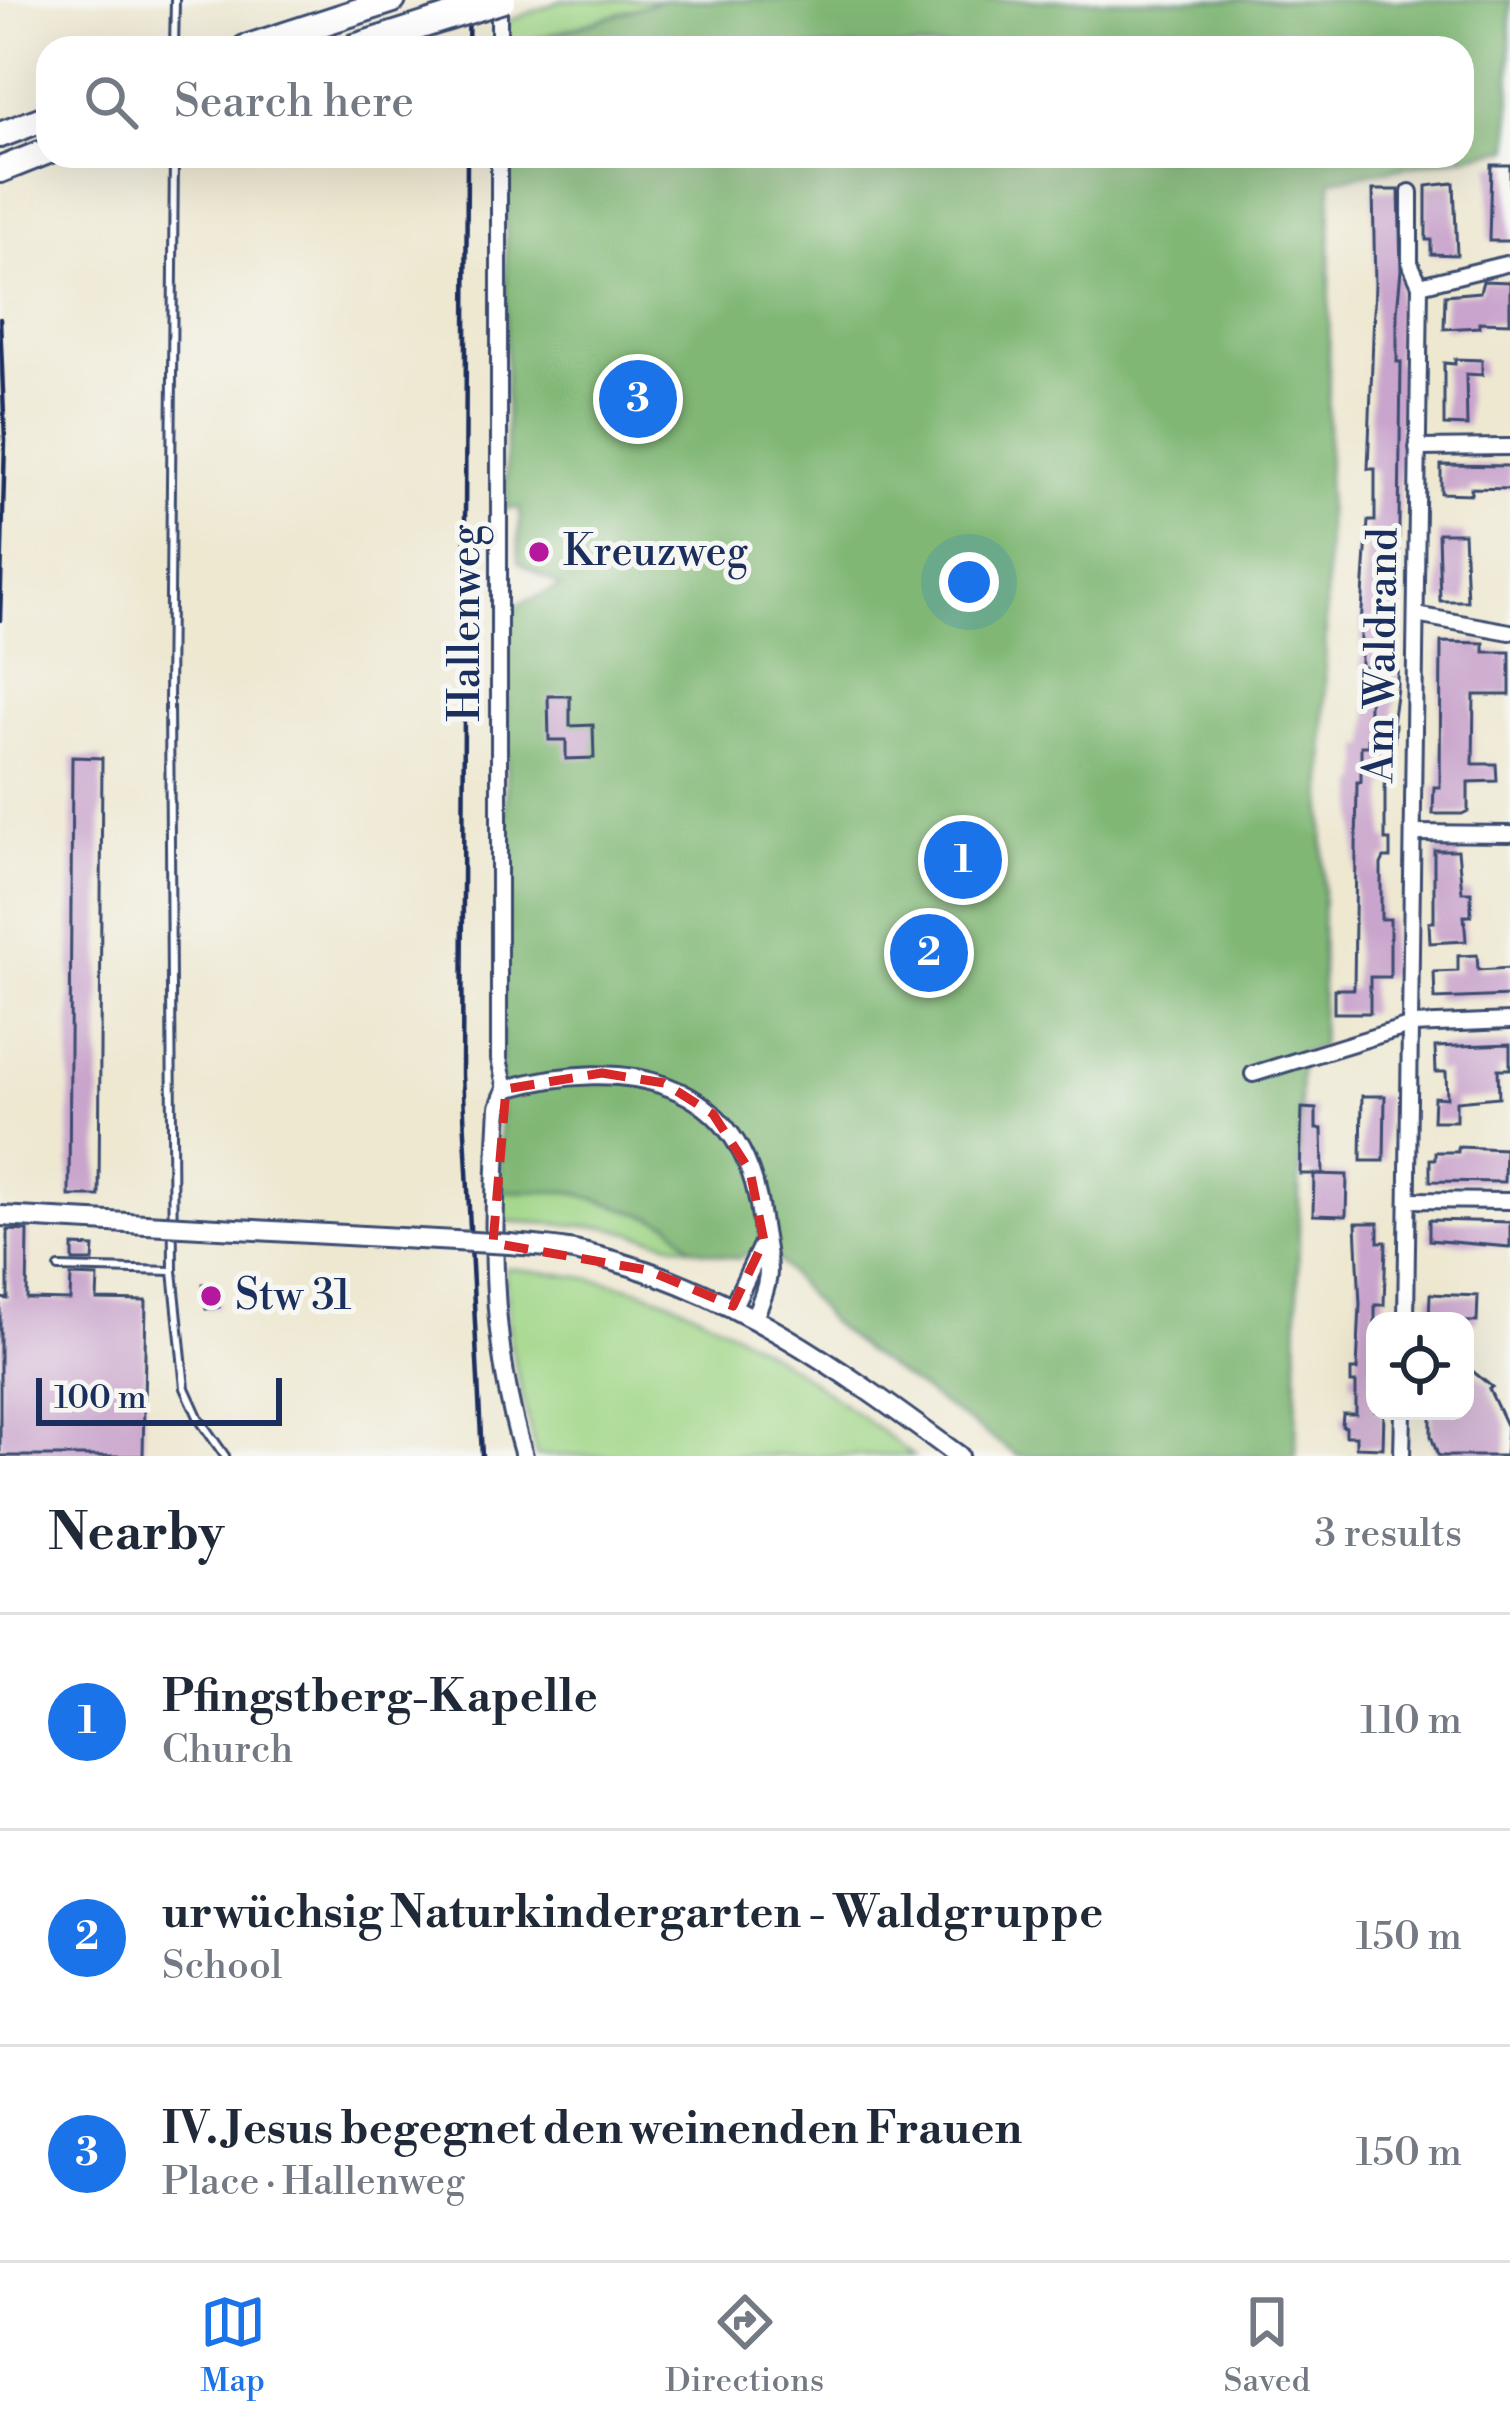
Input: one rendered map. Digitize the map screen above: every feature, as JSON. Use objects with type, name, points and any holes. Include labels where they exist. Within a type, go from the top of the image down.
[{"type":"highway","points":[[282,36],[393,0]]},
{"type":"highway","points":[[389,36],[501,0]]},
{"type":"highway","points":[[0,135],[36,122]]},
{"type":"highway","points":[[0,170],[36,156]]},
{"type":"main road","points":[[0,1216],[578,1251],[647,1270],[754,1316],[844,1373],[958,1456]]},
{"type":"street","points":[[500,36],[501,0]]},
{"type":"street","name":"Hallenweg","points":[[499,168],[500,1059],[506,1090]]},
{"type":"street","name":"Am Waldrand","points":[[1406,1312],[1420,286],[1410,263],[1410,192]]},
{"type":"street","points":[[1420,286],[1510,263]]},
{"type":"street","points":[[1418,448],[1510,447]]},
{"type":"street","points":[[1416,615],[1510,632]]},
{"type":"street","points":[[1413,833],[1510,834]]},
{"type":"street","points":[[1253,1074],[1412,1025],[1510,1022]]},
{"type":"street","points":[[524,1456],[502,1370],[493,1292],[499,1107],[506,1090],[602,1073],[638,1076],[688,1095],[713,1114],[734,1138],[750,1172],[769,1256],[769,1287],[754,1316]]},
{"type":"street","points":[[1408,1200],[1510,1202]]},
{"type":"street","points":[[733,1306],[764,1241]]},
{"type":"street","points":[[1402,1456],[1403,1420]]},
{"type":"lane","points":[[174,36],[175,0]]},
{"type":"lane","points":[[174,168],[169,703],[173,1270],[185,1388],[199,1419],[225,1456]]},
{"type":"lane","points":[[58,1268],[173,1270]]},
{"type":"highlighted area","points":[[602,1073],[664,1083],[713,1114],[750,1171],[764,1241],[733,1306],[647,1270],[493,1243],[506,1089]]},
{"type":"green space","points":[[563,0],[663,0],[545,36],[506,36],[506,22]]},
{"type":"green space","points":[[663,0],[1510,0],[1510,149],[1474,155],[1474,36],[550,36]]},
{"type":"green space","points":[[506,168],[1400,168],[1331,180],[1321,1046],[1301,1052],[1296,1456],[1018,1456],[866,1352],[828,1320],[767,1247],[737,1259],[691,1248],[670,1223],[573,1192],[499,1191],[509,617],[519,604],[561,587],[518,562],[520,508],[506,509]]},
{"type":"green space","points":[[499,1191],[572,1192],[670,1223],[691,1248],[607,1227],[504,1221]]},
{"type":"green space","points":[[505,1268],[615,1284],[678,1304],[771,1354],[913,1456],[536,1456],[510,1342]]},
{"type":"building","points":[[1491,165],[1510,165],[1510,241],[1489,241]]},
{"type":"building","points":[[1454,183],[1457,255],[1431,254],[1431,240],[1426,240],[1426,186]]},
{"type":"building","points":[[1373,190],[1399,190],[1401,270],[1397,688],[1393,784],[1385,784],[1385,840],[1390,840],[1390,858],[1381,864],[1381,919],[1390,919],[1390,977],[1370,977],[1370,1013],[1334,1013],[1334,989],[1354,989],[1357,782],[1361,782],[1361,746],[1368,746],[1375,667],[1361,667],[1368,521],[1375,521],[1375,469],[1368,469],[1375,284]]},
{"type":"building","points":[[1483,281],[1510,282],[1510,323],[1479,322],[1479,327],[1444,329],[1445,295],[1480,292]]},
{"type":"building","points":[[1455,359],[1482,360],[1482,375],[1466,374],[1467,426],[1444,425],[1444,363],[1455,364]]},
{"type":"building","points":[[1441,465],[1510,466],[1510,489],[1441,493]]},
{"type":"building","points":[[1438,533],[1464,533],[1467,601],[1440,601]]},
{"type":"building","points":[[1441,642],[1484,643],[1484,652],[1510,652],[1510,695],[1474,695],[1473,764],[1496,764],[1497,781],[1468,782],[1468,811],[1462,814],[1433,814],[1434,787],[1440,787]]},
{"type":"building","points":[[548,696],[570,696],[570,726],[593,725],[594,758],[566,759],[566,740],[549,740]]},
{"type":"building","points":[[72,757],[102,758],[99,1196],[69,1196]]},
{"type":"building","points":[[1434,850],[1458,850],[1462,892],[1471,892],[1471,916],[1464,916],[1466,941],[1430,943]]},
{"type":"building","points":[[1477,955],[1478,970],[1510,968],[1510,996],[1435,999],[1434,972],[1458,971],[1458,956]]},
{"type":"building","points":[[1510,1044],[1510,1069],[1498,1069],[1499,1097],[1456,1101],[1456,1121],[1433,1121],[1434,1097],[1447,1098],[1446,1072],[1436,1072],[1435,1047]]},
{"type":"building","points":[[1362,1096],[1385,1096],[1384,1161],[1361,1161]]},
{"type":"building","points":[[1302,1108],[1316,1109],[1316,1129],[1322,1129],[1323,1174],[1315,1174],[1347,1175],[1346,1216],[1313,1215],[1314,1174],[1300,1174]]},
{"type":"building","points":[[1458,1147],[1505,1149],[1504,1182],[1430,1181],[1430,1159],[1435,1159],[1435,1152],[1458,1152]]},
{"type":"building","points":[[1429,1220],[1510,1222],[1510,1247],[1429,1240]]},
{"type":"building","points":[[1356,1223],[1378,1223],[1378,1242],[1386,1242],[1384,1305],[1366,1312],[1366,1420],[1384,1420],[1383,1448],[1356,1447],[1356,1436],[1346,1436],[1342,1426],[1343,1414],[1356,1414],[1351,1370],[1357,1370]]},
{"type":"building","points":[[8,1230],[28,1231],[27,1299],[70,1300],[71,1276],[98,1277],[97,1300],[146,1301],[143,1456],[0,1456],[0,1298],[8,1299]]},
{"type":"building","points":[[73,1246],[94,1247],[93,1261],[73,1261]]},
{"type":"building","name":"Stw 31","points":[[216,1283],[219,1307],[206,1309],[203,1284]]},
{"type":"building","points":[[1430,1294],[1478,1296],[1477,1322],[1474,1312],[1429,1312]]},
{"type":"building","points":[[1474,1372],[1492,1387],[1507,1427],[1505,1456],[1439,1456],[1431,1420],[1474,1420]]},
{"type":"railway","points":[[468,36],[469,0]]},
{"type":"railway","points":[[467,168],[462,1075],[482,1456]]},
{"type":"railway","points":[[0,319],[5,441],[0,620]]},
{"type":"place","name":"IV. Jesus begegnet den weinenden Frauen","points":[[638,399]]},
{"type":"place","name":"Kreuzweg","points":[[539,552]]},
{"type":"place","name":"Pfingstberg-Kapelle","points":[[963,860]]},
{"type":"place","name":"urwüchsig Naturkindergarten - Waldgruppe","points":[[929,953]]},
{"type":"place","name":"Stw 31","points":[[211,1296]]}]
